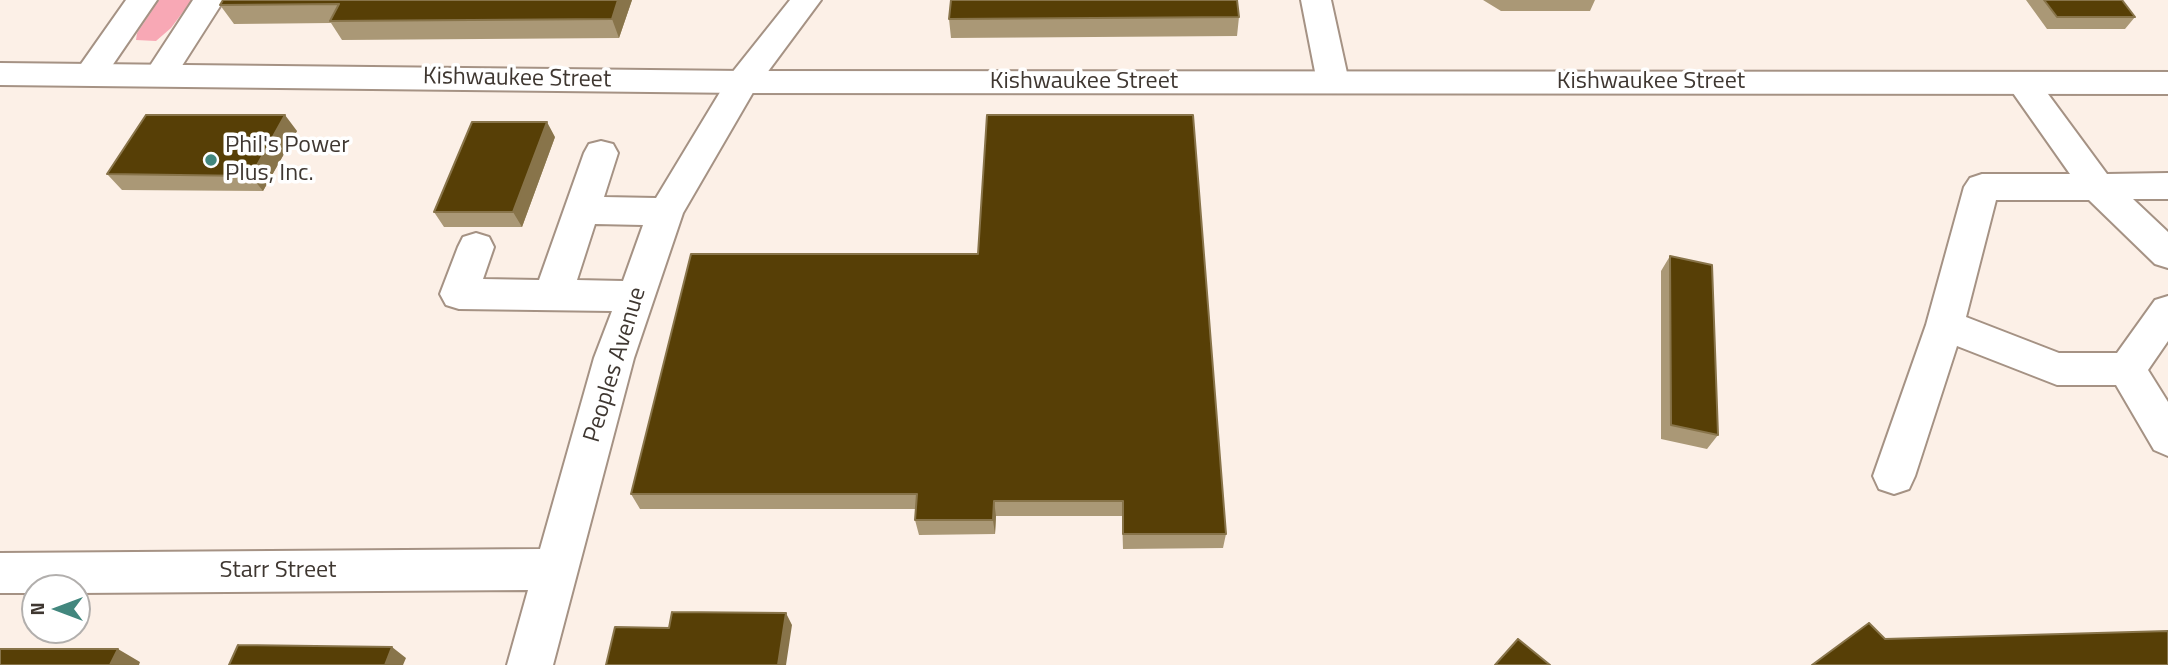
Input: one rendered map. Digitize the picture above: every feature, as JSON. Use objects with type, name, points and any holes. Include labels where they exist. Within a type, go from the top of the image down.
[{"type":"main road","points":[[90,74],[142,0]]},
{"type":"main road","points":[[160,75],[209,0]]},
{"type":"main road","name":"Peoples Avenue","points":[[530,665],[614,358],[666,212],[743,82],[806,0]]},
{"type":"main road","points":[[1316,0],[1333,82]]},
{"type":"main road","name":"Kishwaukee Street","points":[[0,74],[743,82],[2168,83]]},
{"type":"main road","points":[[2022,83],[2098,187],[2168,254]]},
{"type":"main road","points":[[553,295],[601,153]]},
{"type":"main road","points":[[1894,477],[1945,325],[1982,187],[2168,186]]},
{"type":"main road","points":[[582,210],[666,212]]},
{"type":"main road","points":[[476,247],[459,294],[637,296]]},
{"type":"main road","points":[[2127,369],[2168,311]]},
{"type":"main road","points":[[1945,325],[2057,369],[2127,369]]},
{"type":"main road","points":[[2127,369],[2168,438]]},
{"type":"main road","name":"Starr Street","points":[[0,573],[556,569]]},
{"type":"shaded area","points":[[159,0],[192,0],[171,28],[156,41],[136,40],[137,33]]},
{"type":"building","points":[[223,0],[618,0],[612,19],[330,21],[339,4],[220,5]]},
{"type":"building","points":[[951,0],[1237,0],[1239,17],[949,19]]},
{"type":"building","points":[[2044,0],[2122,0],[2135,17],[2057,17]]},
{"type":"building","points":[[146,115],[285,115],[251,176],[107,174]]},
{"type":"building","points":[[987,115],[1193,115],[1226,534],[1123,534],[1123,501],[994,501],[993,520],[915,520],[917,494],[631,494],[691,254],[978,254]]},
{"type":"building","points":[[472,122],[547,122],[513,212],[434,212]]},
{"type":"building","points":[[1670,256],[1712,265],[1718,435],[1671,425]]},
{"type":"building","points":[[672,612],[786,613],[778,665],[606,665],[615,627],[669,628]]},
{"type":"building","points":[[1869,623],[1885,639],[2168,631],[2168,665],[1812,665]]},
{"type":"building","points":[[1518,639],[1550,665],[1495,665]]},
{"type":"building","points":[[238,645],[392,647],[385,665],[229,665]]},
{"type":"building","points":[[0,649],[118,649],[110,665],[0,665]]},
{"type":"place","name":"Phil's Power Plus, Inc.","points":[[211,160]]}]
